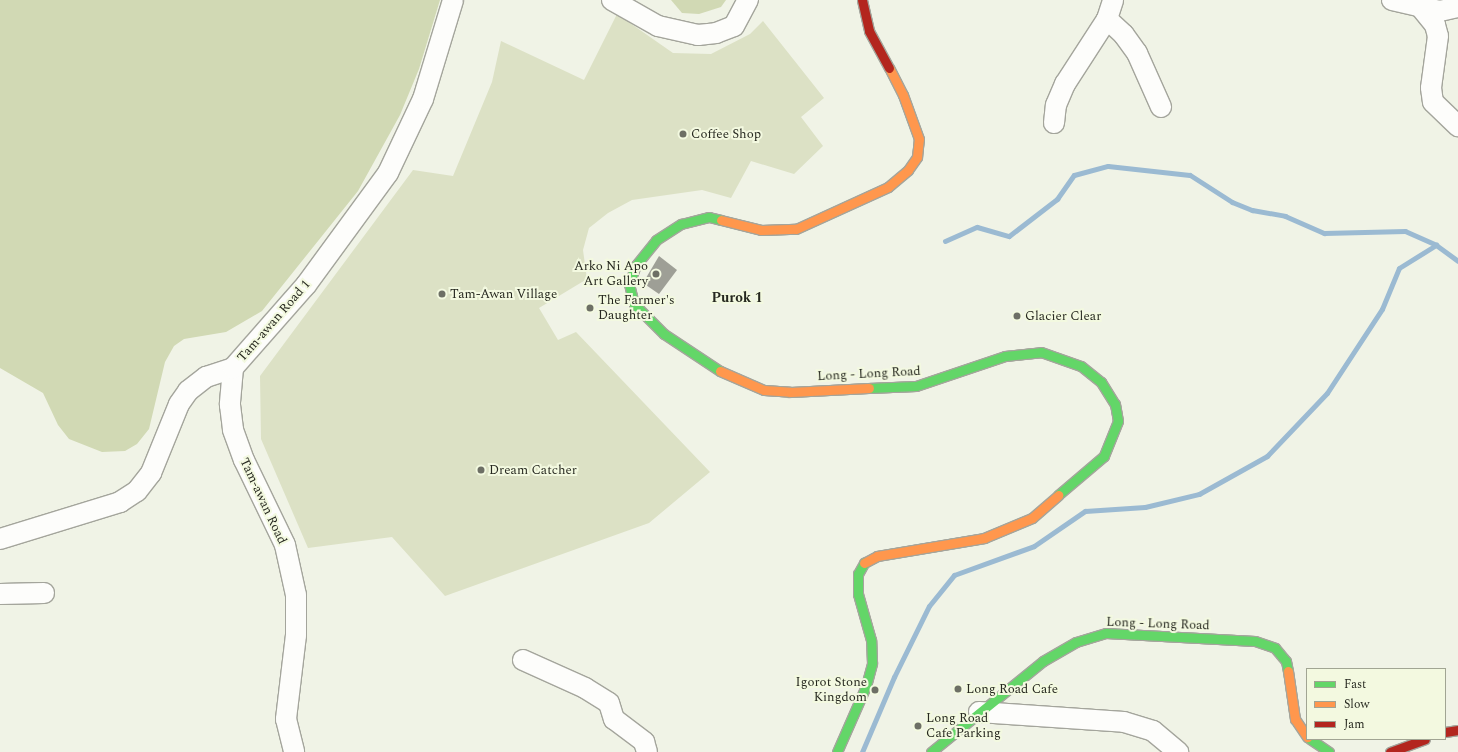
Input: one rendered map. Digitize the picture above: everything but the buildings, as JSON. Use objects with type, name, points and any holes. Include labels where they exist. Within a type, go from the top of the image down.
[{"type":"main road","name":"Long - Long Road","points":[[837,752],[866,686],[872,663],[871,640],[858,594],[858,574],[865,562],[877,556],[984,538],[1032,518],[1104,456],[1118,421],[1115,404],[1101,382],[1081,366],[1041,352],[1005,356],[916,386],[790,392],[764,390],[710,366],[664,334],[634,304],[629,284],[636,265],[656,240],[682,224],[709,217],[761,230],[796,229],[888,187],[908,170],[917,157],[919,139],[903,95],[869,31],[862,0]]},
{"type":"main road","name":"Long - Long Road","points":[[931,752],[1043,661],[1093,636],[1122,634],[1255,641],[1275,648],[1286,661],[1295,718],[1306,734]]},
{"type":"main road","points":[[1446,732],[1458,730]]},
{"type":"main road","points":[[1311,740],[1329,752]]},
{"type":"main road","points":[[1390,752],[1422,740]]},
{"type":"street","name":"Tam-awan Road 1","points":[[0,539],[120,502],[137,491],[151,473],[179,404],[188,391],[206,377],[233,368],[306,285],[388,173],[423,99],[453,0]]},
{"type":"street","points":[[612,0],[658,26],[698,35],[734,26],[748,0]]},
{"type":"street","points":[[1054,123],[1056,105],[1065,84],[1107,19],[1113,0]]},
{"type":"street","points":[[1392,0],[1422,9],[1440,11],[1458,7]]},
{"type":"street","points":[[1422,9],[1435,25],[1438,36],[1431,88],[1433,102],[1458,126]]},
{"type":"street","points":[[1107,19],[1124,35],[1137,53],[1160,108]]},
{"type":"street","name":"Tam-awan Road","points":[[233,368],[230,405],[233,430],[244,460],[285,545],[296,595],[297,628],[286,719],[294,752]]},
{"type":"street","points":[[0,594],[44,593]]},
{"type":"street","points":[[523,660],[585,688],[609,703],[614,719],[644,742],[647,752]]},
{"type":"street","points":[[980,712],[1124,722],[1153,731],[1178,752]]},
{"type":"green space","points":[[0,0],[440,0],[419,69],[400,115],[358,191],[262,311],[226,332],[184,339],[174,346],[165,362],[149,429],[137,444],[125,451],[102,452],[69,439],[58,425],[43,393],[0,368]]},
{"type":"green space","points":[[671,0],[726,0],[721,7],[699,14],[682,13]]},
{"type":"green space","name":"Tam-Awan Village","points":[[617,14],[673,53],[711,54],[750,34],[763,21],[824,98],[801,117],[823,146],[794,174],[751,161],[731,198],[702,190],[632,200],[608,213],[589,228],[583,250],[587,279],[539,308],[558,340],[576,332],[710,472],[649,523],[445,596],[392,537],[308,548],[261,439],[260,376],[413,170],[453,176],[492,82],[501,41],[584,80]]},
{"type":"waterway","points":[[945,241],[977,227],[1009,236],[1057,199],[1074,175],[1108,166],[1190,175],[1232,202],[1252,210],[1285,216],[1324,233],[1405,231],[1436,245],[1458,261]]},
{"type":"waterway","points":[[862,752],[894,677],[929,606],[954,575],[1034,546],[1085,511],[1145,507],[1199,494],[1267,456],[1327,393],[1382,309],[1399,268],[1436,245]]},
{"type":"traffic: fast","points":[[720,371],[664,334],[634,304],[629,284],[636,265],[656,240],[681,224],[709,217],[721,220]]},
{"type":"traffic: fast","points":[[869,388],[916,386],[1005,356],[1041,352],[1081,366],[1101,382],[1115,404],[1118,421],[1104,456],[1058,495]]},
{"type":"traffic: fast","points":[[837,752],[866,686],[872,663],[871,640],[858,594],[858,574],[864,563]]},
{"type":"traffic: fast","points":[[931,752],[1043,661],[1076,642],[1106,633],[1255,641],[1275,648],[1286,661],[1288,671]]},
{"type":"traffic: fast","points":[[1311,740],[1329,752]]},
{"type":"traffic: slow","points":[[721,220],[761,230],[796,229],[888,187],[908,170],[917,157],[919,139],[903,95],[889,68]]},
{"type":"traffic: slow","points":[[720,371],[764,390],[790,392],[869,388]]},
{"type":"traffic: slow","points":[[864,563],[877,556],[984,538],[1032,518],[1058,495]]},
{"type":"traffic: slow","points":[[1288,671],[1295,719],[1306,736]]},
{"type":"traffic: jam","points":[[862,0],[869,31],[889,68]]},
{"type":"traffic: jam","points":[[1446,732],[1458,730]]},
{"type":"traffic: jam","points":[[1390,752],[1422,740]]},
{"type":"place","name":"Coffee Shop","points":[[683,134]]},
{"type":"place","name":"Arko Ni Apo Art Gallery","points":[[656,274]]},
{"type":"place","name":"Tam-Awan Village","points":[[442,294]]},
{"type":"place","name":"The Farmer's Daughter","points":[[590,308]]},
{"type":"place","name":"Glacier Clear","points":[[1017,316]]},
{"type":"place","name":"Dream Catcher","points":[[481,470]]},
{"type":"place","name":"Long Road Cafe","points":[[958,689]]},
{"type":"place","name":"Igorot Stone Kingdom","points":[[875,690]]},
{"type":"place","name":"Long Road Cafe Parking","points":[[918,726]]},
{"type":"district","name":"Purok 1","points":[[737,298]]}]
